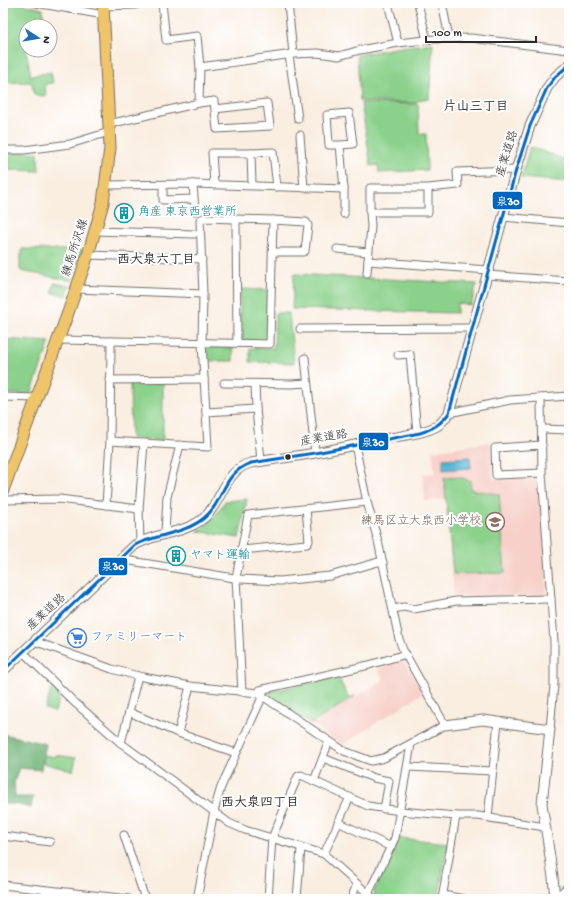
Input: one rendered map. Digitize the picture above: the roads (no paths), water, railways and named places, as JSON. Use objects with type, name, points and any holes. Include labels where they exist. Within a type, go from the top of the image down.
[{"type":"main road","name":"練馬所沢線","points":[[3,490],[88,255],[104,203],[110,148],[103,8]]},
{"type":"street","points":[[36,3],[103,8],[142,3]]},
{"type":"street","points":[[162,3],[166,40],[197,36],[200,67],[199,103]]},
{"type":"street","points":[[288,3],[291,55],[298,119]]},
{"type":"street","points":[[388,3],[398,43]]},
{"type":"street","points":[[418,3],[427,40]]},
{"type":"street","points":[[442,3],[449,38]]},
{"type":"street","points":[[200,67],[291,55],[318,53],[339,56],[360,50],[398,43],[449,38],[471,38],[569,50]]},
{"type":"street","name":"産業道路","points":[[3,671],[88,591],[119,559],[140,542],[152,537],[189,528],[203,519],[209,513],[234,472],[243,466],[261,461],[315,453],[417,433],[436,426],[445,419],[449,412],[516,170],[530,126],[547,88],[555,77],[569,64]]},
{"type":"street","points":[[3,150],[24,150],[70,144],[109,128],[199,103],[214,101],[217,129],[270,126],[268,103],[215,109]]},
{"type":"street","points":[[349,113],[353,144],[340,145],[329,145],[327,115],[349,113]]},
{"type":"street","points":[[300,135],[304,188]]},
{"type":"street","points":[[340,145],[344,189],[344,214]]},
{"type":"street","points":[[251,152],[252,186]]},
{"type":"street","points":[[214,184],[212,153],[273,152],[277,186]]},
{"type":"street","points":[[367,273],[370,188],[428,188],[458,186],[458,172],[516,170]]},
{"type":"street","points":[[193,184],[194,211]]},
{"type":"street","points":[[106,185],[214,184],[344,189]]},
{"type":"street","points":[[163,185],[163,200],[194,199]]},
{"type":"street","points":[[370,212],[428,212],[428,188]]},
{"type":"street","points":[[503,217],[569,223]]},
{"type":"street","points":[[110,441],[208,447],[202,343],[203,294],[200,220],[203,218],[306,222],[308,225],[305,251],[273,252]]},
{"type":"street","points":[[236,219],[237,343]]},
{"type":"street","points":[[58,340],[270,344],[273,220]]},
{"type":"street","points":[[95,231],[194,234]]},
{"type":"street","points":[[337,249],[368,252]]},
{"type":"street","points":[[88,255],[202,259]]},
{"type":"street","points":[[368,261],[568,281]]},
{"type":"street","points":[[76,289],[203,294]]},
{"type":"street","points":[[300,329],[472,328]]},
{"type":"street","points":[[106,506],[110,441],[111,341]]},
{"type":"street","points":[[398,355],[410,354],[417,433]]},
{"type":"street","points":[[305,358],[315,453]]},
{"type":"street","points":[[110,380],[204,379]]},
{"type":"street","points":[[224,383],[307,383]]},
{"type":"street","points":[[255,384],[261,461]]},
{"type":"street","points":[[449,412],[510,400],[569,396]]},
{"type":"street","points":[[3,397],[37,398]]},
{"type":"street","points":[[541,398],[543,429],[542,473],[554,642],[554,685],[542,804],[553,877],[554,899]]},
{"type":"street","points":[[206,412],[256,409]]},
{"type":"street","points":[[543,429],[569,430]]},
{"type":"street","points":[[140,542],[139,510],[144,443]]},
{"type":"street","points":[[165,534],[168,497],[180,445]]},
{"type":"street","points":[[355,445],[367,502],[383,562],[399,639],[445,725]]},
{"type":"street","points":[[542,445],[495,448],[496,475],[542,473]]},
{"type":"street","points":[[3,500],[54,499],[139,510]]},
{"type":"street","points":[[242,692],[236,578],[248,515],[367,502]]},
{"type":"street","points":[[241,550],[307,544],[309,541],[306,509]]},
{"type":"street","points":[[119,559],[236,578],[280,582],[330,576],[378,562],[383,562]]},
{"type":"street","points":[[393,609],[414,609],[456,601],[551,599]]},
{"type":"street","points":[[34,641],[112,669],[138,676],[190,686],[242,692],[263,692],[406,654]]},
{"type":"street","points":[[23,652],[72,701],[121,743],[229,823],[245,830],[324,854],[371,897],[395,838],[411,744]]},
{"type":"street","points":[[121,743],[138,676]]},
{"type":"street","points":[[178,733],[190,686]]},
{"type":"street","points":[[263,692],[344,751],[373,761],[384,758],[445,725],[476,721],[498,722],[550,729]]},
{"type":"street","points":[[197,899],[214,811],[221,787],[263,692]]},
{"type":"street","points":[[129,712],[178,733],[236,753]]},
{"type":"street","points":[[488,817],[498,722]]},
{"type":"street","points":[[314,781],[329,741]]},
{"type":"street","points":[[323,758],[374,778],[389,781],[384,808]]},
{"type":"street","points":[[408,767],[492,771]]},
{"type":"street","points":[[268,899],[272,838],[298,776],[301,775],[368,806],[400,811],[488,817],[545,827]]},
{"type":"street","points":[[324,854],[350,797]]},
{"type":"street","points":[[456,816],[442,897],[464,899]]},
{"type":"street","points":[[338,822],[391,847]]},
{"type":"street","points":[[124,835],[145,899]]},
{"type":"street","points":[[3,836],[50,842]]},
{"type":"street","points":[[297,899],[301,848]]},
{"type":"street","points":[[350,899],[357,884]]},
{"type":"street","points":[[3,885],[70,896],[129,899]]},
{"type":"street","points":[[554,899],[569,886]]},
{"type":"water","points":[[470,457],[471,468],[443,470],[443,459]]},
{"type":"place","name":"角産 東京西営業所","points":[[124,213]]},
{"type":"place","name":"練馬区立大泉西小学校","points":[[495,522]]},
{"type":"place","name":"ヤマト運輸","points":[[176,556]]},
{"type":"place","name":"ファミリーマート","points":[[77,638]]},
{"type":"district","name":"片山三丁目","points":[[476,107]]},
{"type":"district","name":"西大泉六丁目","points":[[156,260]]},
{"type":"district","name":"西大泉四丁目","points":[[260,803]]}]
